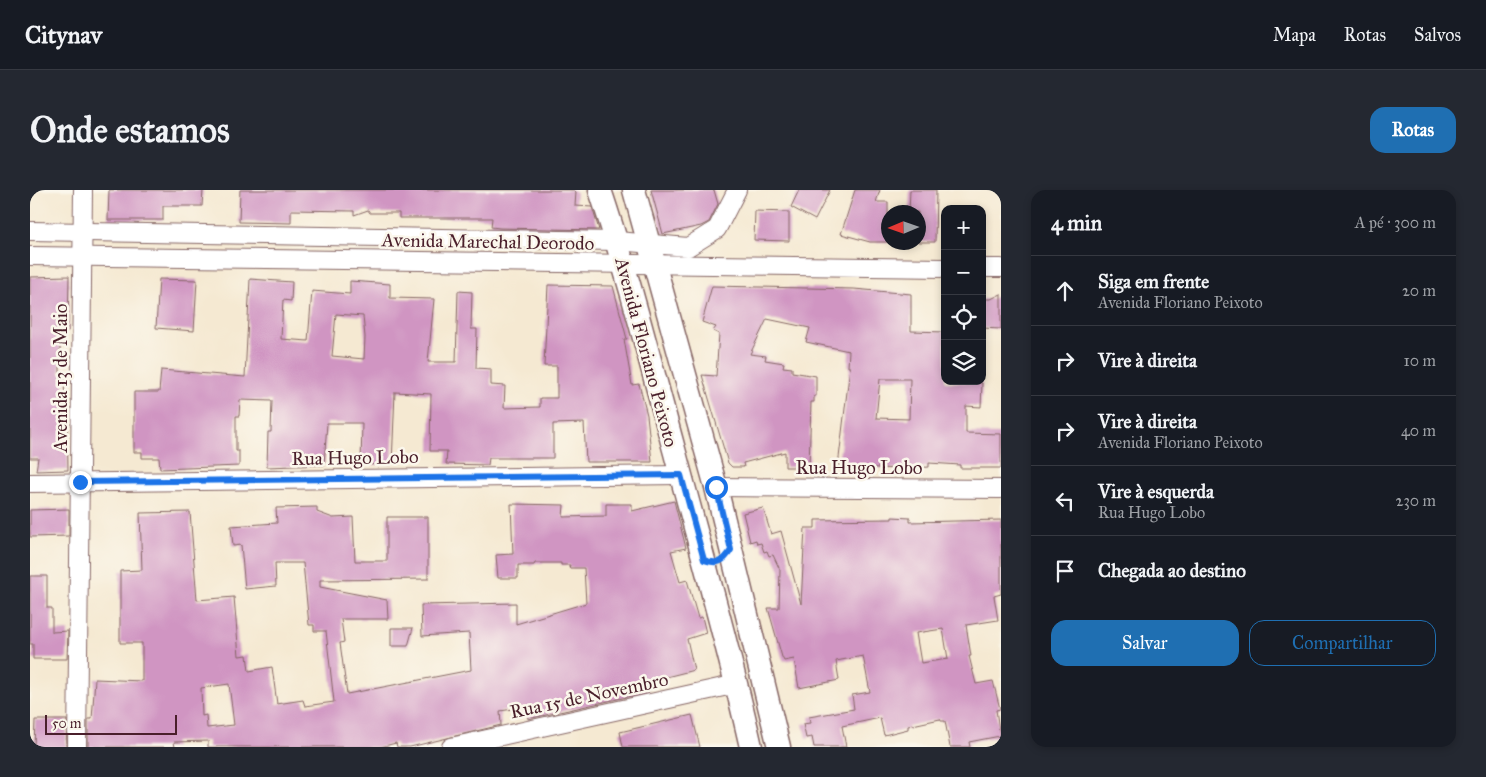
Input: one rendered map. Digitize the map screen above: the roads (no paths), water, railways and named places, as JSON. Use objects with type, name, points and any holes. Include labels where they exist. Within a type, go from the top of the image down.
[{"type":"street","name":"Avenida 13 de Maio","points":[[77,747],[83,190]]},
{"type":"street","name":"Avenida Floriano Peixoto","points":[[600,190],[624,264],[737,684],[751,747]]},
{"type":"street","name":"Avenida Floriano Peixoto","points":[[634,190],[716,487],[778,746]]},
{"type":"street","name":"Avenida Marechal Deorodo","points":[[30,256],[624,264],[653,254],[688,247],[716,229],[737,190]]},
{"type":"street","name":"Avenida Marechal Deorodo","points":[[30,232],[617,241],[653,254],[941,268]]},
{"type":"street","points":[[986,268],[1001,268]]},
{"type":"street","name":"Rua Hugo Lobo","points":[[30,483],[681,475]]},
{"type":"street","name":"Rua Hugo Lobo","points":[[716,487],[1001,489]]},
{"type":"street","points":[[704,560],[718,563],[726,558],[731,550]]},
{"type":"street","points":[[717,611],[728,600],[743,601]]},
{"type":"street","name":"Rua 15 de Novembro","points":[[450,747],[737,684]]}]
